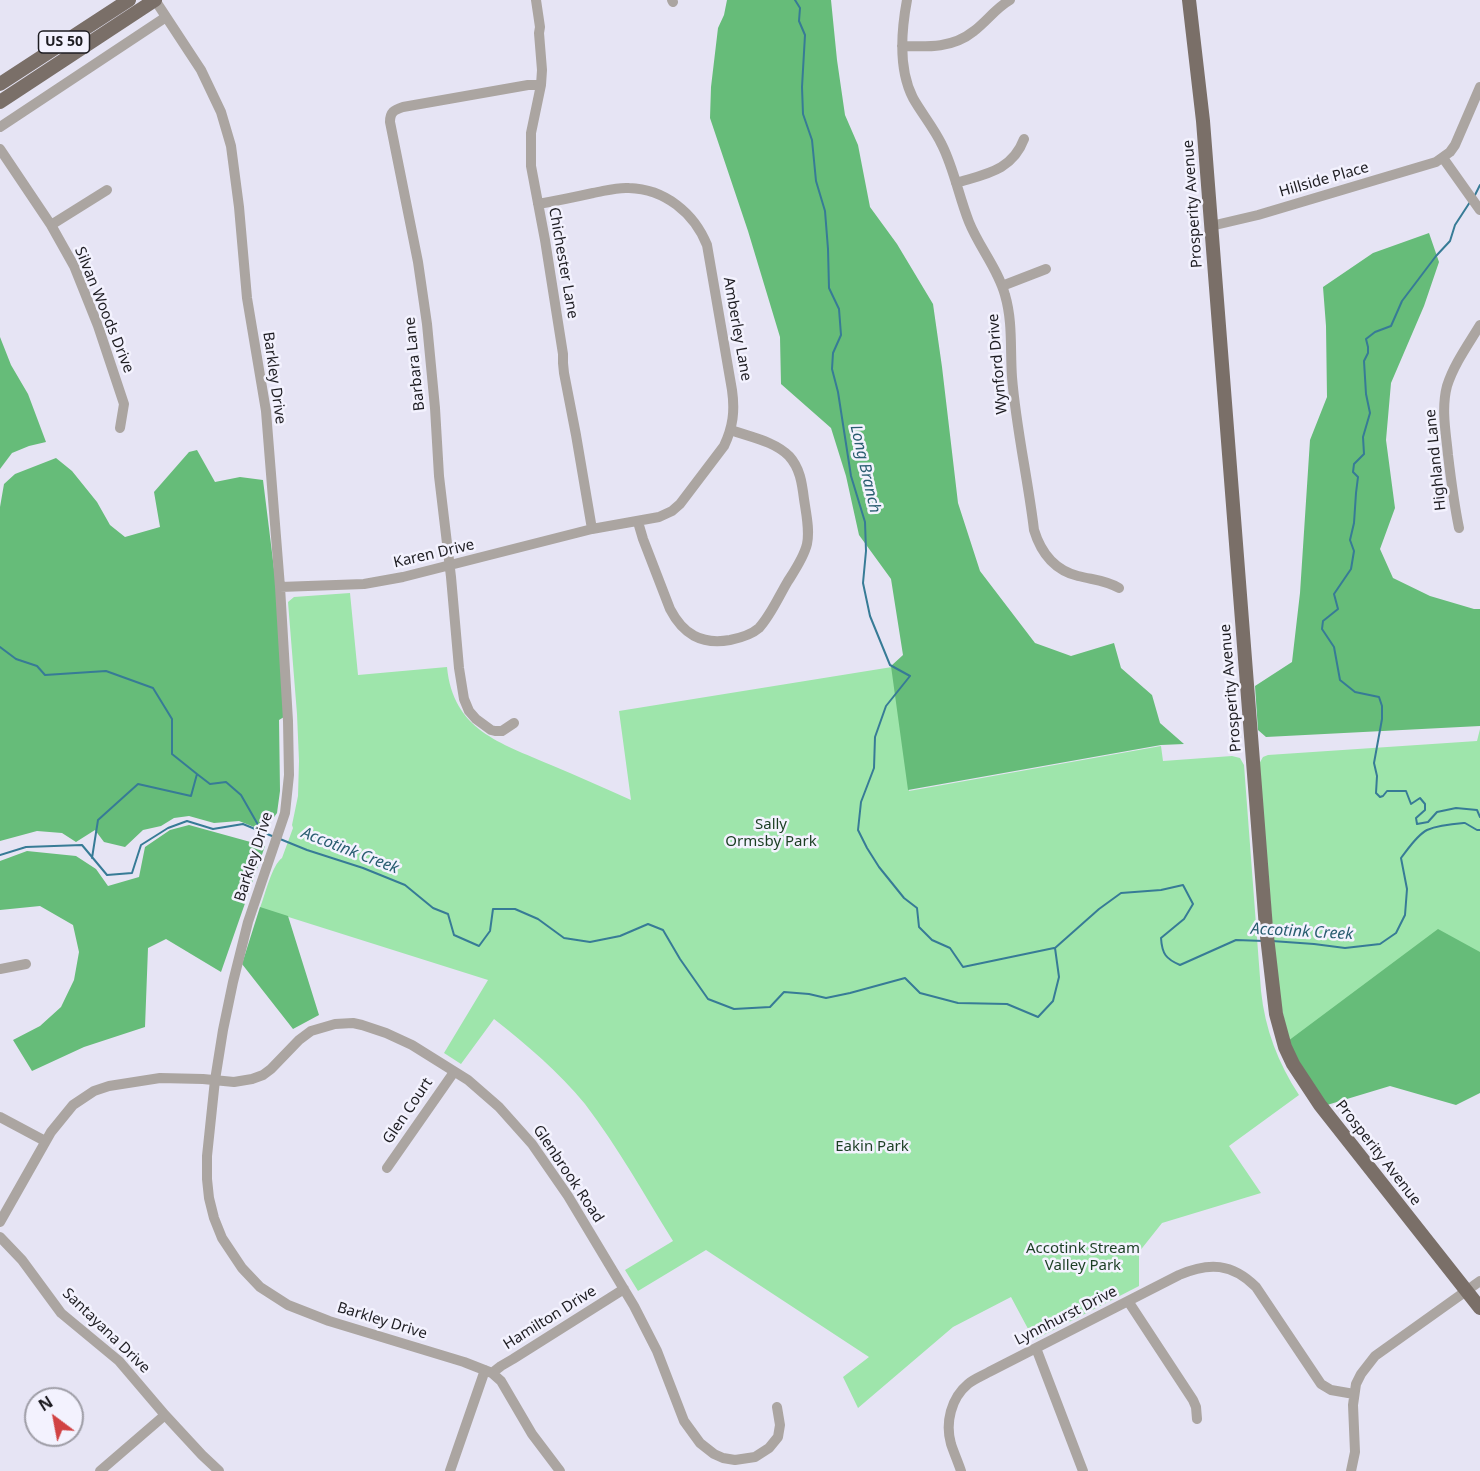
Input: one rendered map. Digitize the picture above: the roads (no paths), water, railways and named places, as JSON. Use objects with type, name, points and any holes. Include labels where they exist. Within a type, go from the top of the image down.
[{"type":"main road","name":"US 50","points":[[0,84],[129,0]]},
{"type":"main road","name":"US 50","points":[[0,102],[155,0]]},
{"type":"main road","name":"Prosperity Avenue","points":[[1189,0],[1203,121],[1266,928],[1279,1029],[1293,1064],[1304,1082],[1341,1133],[1480,1308]]},
{"type":"street","name":"Barkley Drive","points":[[155,0],[201,70],[221,112],[231,146],[247,298],[266,411],[280,587],[289,755],[288,785],[282,822],[248,922],[223,1030],[207,1156],[209,1198],[222,1238],[234,1258],[249,1276],[273,1297],[305,1313],[488,1371]]},
{"type":"street","name":"Chichester Lane","points":[[536,0],[542,59],[541,86],[532,123],[531,166],[592,529]]},
{"type":"street","name":"Wynford Drive","points":[[907,0],[902,46],[908,87],[941,143],[969,223],[1002,286],[1009,312],[1014,389],[1037,541],[1045,555],[1060,569],[1081,577],[1101,580],[1119,588]]},
{"type":"street","points":[[902,46],[937,47],[955,42],[974,31],[1010,0]]},
{"type":"street","points":[[0,127],[166,17]]},
{"type":"street","name":"Barbara Lane","points":[[514,723],[502,731],[495,731],[476,719],[464,699],[439,476],[427,324],[418,262],[390,128],[390,115],[403,107],[528,85],[541,86]]},
{"type":"street","points":[[1475,202],[1443,158],[1455,145],[1480,87]]},
{"type":"street","points":[[956,183],[1000,168],[1016,155],[1024,139]]},
{"type":"street","name":"Silvan Woods Drive","points":[[0,149],[51,225],[74,267],[98,326],[124,404],[120,428]]},
{"type":"street","name":"Hillside Place","points":[[1211,226],[1258,215],[1427,165],[1443,158]]},
{"type":"street","name":"Amberley Lane","points":[[538,204],[618,188],[630,188],[652,192],[684,210],[694,221],[706,245],[732,390],[734,409],[724,446],[680,504],[663,515],[638,522],[592,529]]},
{"type":"street","points":[[51,225],[107,190]]},
{"type":"street","points":[[1002,286],[1046,269]]},
{"type":"street","name":"Highland Lane","points":[[1459,528],[1447,445],[1445,399],[1452,373],[1480,325]]},
{"type":"street","points":[[638,522],[670,609],[684,629],[696,637],[717,642],[744,637],[760,627],[804,553],[808,534],[802,484],[795,465],[783,451],[730,430]]},
{"type":"street","name":"Karen Drive","points":[[280,587],[364,584],[403,577],[592,529]]},
{"type":"street","points":[[0,969],[26,964]]},
{"type":"street","name":"Glenbrook Road","points":[[0,1222],[45,1141],[65,1113],[83,1097],[100,1089],[120,1084],[160,1078],[234,1082],[259,1077],[271,1069],[305,1034],[323,1026],[343,1023],[362,1025],[412,1045],[473,1084],[511,1118],[568,1196],[640,1316],[657,1351],[684,1420],[694,1437],[706,1449],[723,1458],[735,1460],[755,1457],[765,1452],[778,1437],[780,1425],[777,1407]]},
{"type":"street","name":"Glen Court","points":[[387,1168],[454,1072]]},
{"type":"street","points":[[0,1117],[45,1141]]},
{"type":"street","name":"Santayana Drive","points":[[0,1237],[22,1260],[61,1313],[119,1361],[165,1415],[219,1471]]},
{"type":"street","name":"Lynnhurst Drive","points":[[961,1471],[951,1444],[950,1416],[957,1397],[975,1379],[1191,1270],[1211,1266],[1230,1269],[1248,1279],[1256,1287],[1321,1384],[1331,1390],[1354,1394]]},
{"type":"street","points":[[1351,1471],[1355,1452],[1354,1394],[1361,1374],[1375,1356],[1480,1281]]},
{"type":"street","name":"Hamilton Drive","points":[[488,1371],[533,1347],[624,1289]]},
{"type":"street","points":[[1128,1301],[1193,1400],[1197,1419]]},
{"type":"street","points":[[1036,1348],[1083,1471]]},
{"type":"street","points":[[450,1471],[488,1371],[501,1381],[532,1434],[560,1471]]},
{"type":"street","points":[[100,1471],[165,1415]]},
{"type":"waterway","name":"Long Branch","points":[[795,0],[800,8],[799,21],[805,35],[803,114],[812,140],[816,181],[825,211],[829,288],[839,309],[841,335],[833,353],[832,369],[838,392],[851,476],[865,522],[866,551],[863,583],[870,616],[890,665],[910,676],[886,706],[875,737],[874,768],[861,802],[858,830],[879,867],[904,898],[917,908],[919,927],[932,940],[950,948],[963,967],[1054,948]]},
{"type":"waterway","points":[[1475,195],[1480,185]]},
{"type":"waterway","points":[[1470,202],[1455,225],[1450,241],[1402,301],[1391,326],[1375,332],[1366,339],[1368,353],[1364,361],[1370,413],[1363,437],[1364,454],[1354,464],[1353,472],[1358,477],[1354,523],[1350,540],[1354,551],[1351,569],[1334,594],[1338,609],[1323,621],[1322,629],[1334,647],[1340,680],[1355,692],[1379,697],[1382,706],[1382,719],[1374,763],[1377,776],[1376,793],[1380,797],[1387,791],[1406,791],[1411,804],[1420,798],[1425,804],[1425,810],[1416,818],[1417,824],[1428,822],[1437,812],[1456,808],[1477,810],[1480,817]]},
{"type":"waterway","points":[[0,647],[16,659],[37,666],[45,675],[106,671],[153,688],[172,719],[172,754],[197,774],[191,796],[138,784],[98,820],[92,858]]},
{"type":"waterway","points":[[197,774],[210,784],[226,782],[241,795],[261,830]]},
{"type":"waterway","name":"Accotink Creek","points":[[0,855],[26,847],[82,845],[107,875],[132,873],[141,845],[168,828],[187,821],[213,829],[243,824],[272,836]]},
{"type":"waterway","name":"Accotink Creek","points":[[1272,941],[1345,948],[1380,944],[1396,933],[1405,915],[1407,889],[1401,858],[1413,842],[1427,830],[1441,826],[1465,823],[1480,830]]},
{"type":"waterway","name":"Accotink Creek","points":[[280,839],[405,885],[433,908],[448,914],[454,935],[479,946],[490,931],[493,909],[515,909],[538,919],[564,938],[590,942],[620,936],[648,924],[663,930],[708,999],[734,1009],[770,1007],[784,992],[826,998],[905,978],[920,993],[958,1003],[1007,1004],[1038,1017],[1053,1001],[1059,977],[1055,948],[1121,893],[1161,890],[1183,885],[1193,904],[1184,919],[1161,938],[1162,948],[1171,960],[1180,965],[1236,940],[1264,941]]},
{"type":"park label","name":"Sally Ormsby Park","points":[[771,834]]},
{"type":"park label","name":"Eakin Park","points":[[872,1147]]},
{"type":"park label","name":"Accotink Stream Valley Park","points":[[1083,1258]]}]
